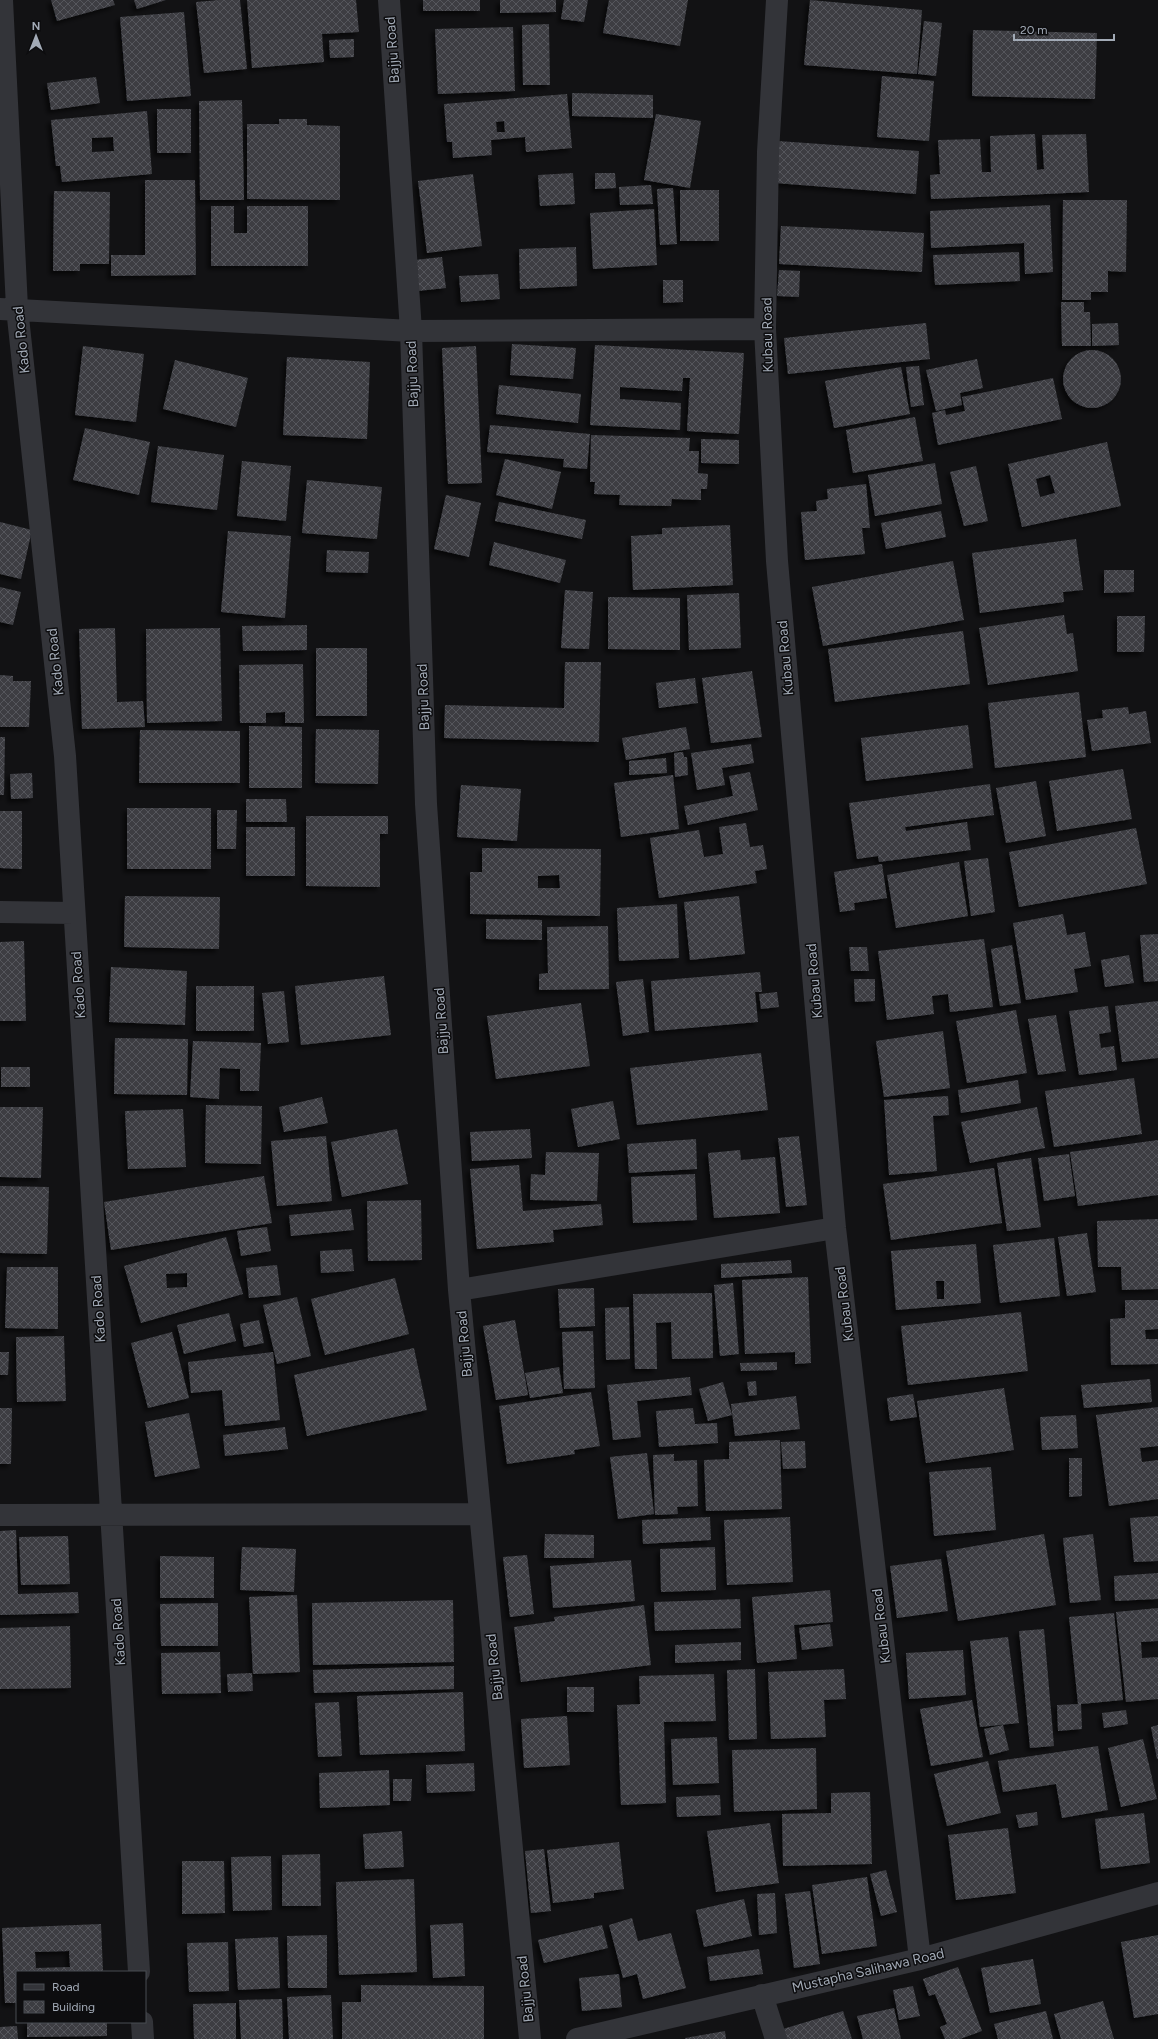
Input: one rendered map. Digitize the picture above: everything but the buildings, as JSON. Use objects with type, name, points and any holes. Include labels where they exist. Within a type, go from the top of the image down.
[{"type":"street","name":"Kado Road","points":[[2,0],[8,309],[66,756],[74,913],[139,1971]]},
{"type":"street","name":"Bajju Road","points":[[389,0],[411,331],[426,804],[459,1290],[479,1514],[530,2039]]},
{"type":"street","name":"Kubau Road","points":[[777,0],[768,152],[766,329],[777,562],[835,1228],[920,1959]]},
{"type":"street","points":[[8,309],[411,331],[766,329]]},
{"type":"street","points":[[0,912],[74,913]]},
{"type":"street","points":[[459,1290],[835,1228]]},
{"type":"street","points":[[0,1516],[111,1514],[479,1514]]},
{"type":"street","name":"Mustapha Salihawa Road","points":[[577,2039],[920,1959],[1158,1893]]},
{"type":"street","points":[[762,1995],[776,2039]]},
{"type":"street","points":[[142,2023],[143,2039]]}]
